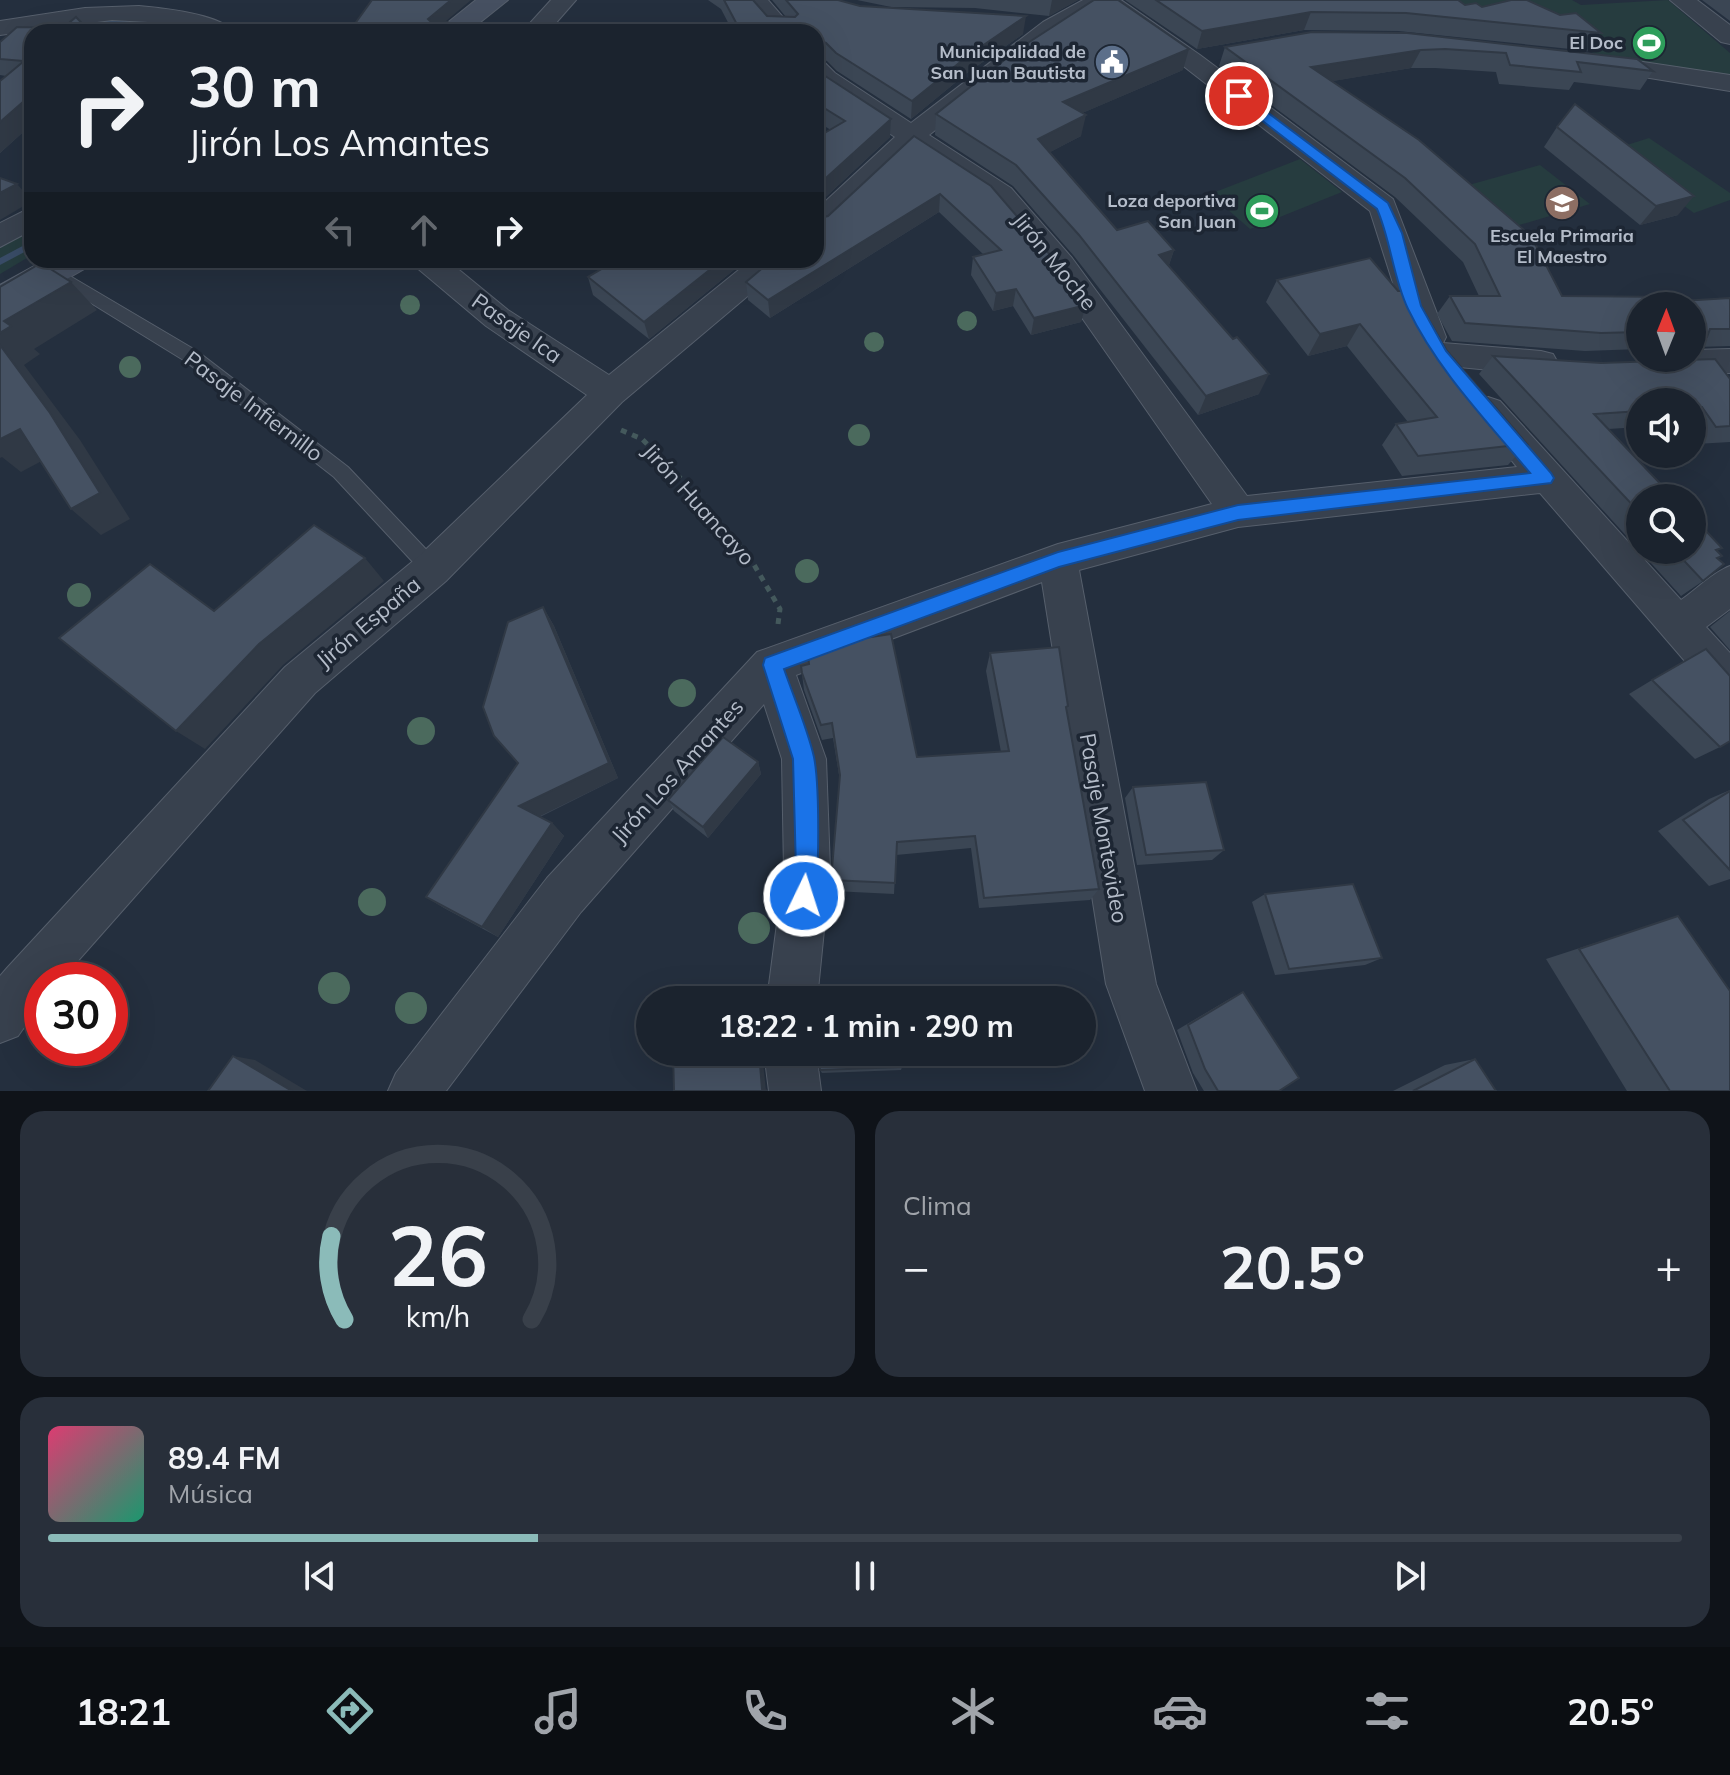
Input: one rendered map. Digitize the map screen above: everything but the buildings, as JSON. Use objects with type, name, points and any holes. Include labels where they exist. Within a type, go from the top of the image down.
[{"type":"street","points":[[461,24],[494,0]]},
{"type":"street","points":[[479,24],[509,0]]},
{"type":"street","points":[[542,24],[564,0]]},
{"type":"street","points":[[755,0],[777,24]]},
{"type":"street","points":[[824,219],[911,136],[1052,27],[1103,0],[1191,60],[1383,206],[1395,233],[1414,306],[1440,355],[1545,478],[1730,683]]},
{"type":"street","points":[[1682,0],[1730,37]]},
{"type":"street","points":[[26,24],[102,12],[145,11],[182,16],[202,24]]},
{"type":"street","points":[[1022,23],[1052,27]]},
{"type":"street","points":[[0,28],[24,24]]},
{"type":"street","points":[[0,42],[24,38]]},
{"type":"street","points":[[1191,60],[1226,52]]},
{"type":"street","points":[[1586,62],[1730,83]]},
{"type":"street","name":"Jirón Moche","points":[[824,77],[1001,195],[1061,265],[1238,512]]},
{"type":"street","points":[[0,237],[24,222]]},
{"type":"street","points":[[0,279],[39,268]]},
{"type":"street","points":[[0,301],[47,268]]},
{"type":"street","name":"Pasaje Ica","points":[[437,268],[599,404]]},
{"type":"street","name":"Jirón España","points":[[0,1018],[24,985],[300,680],[432,569],[599,404],[761,268]]},
{"type":"street","points":[[1440,355],[1571,365]]},
{"type":"street","points":[[1706,362],[1730,361]]},
{"type":"street","name":"Jirón Los Amantes","points":[[414,1091],[564,895],[772,665],[1058,560],[1238,512],[1545,478]]},
{"type":"street","name":"Pasaje Montevideo","points":[[1058,560],[1131,984],[1171,1091]]},
{"type":"street","points":[[1679,624],[1722,593],[1730,583]]},
{"type":"street","points":[[772,665],[804,759],[807,870],[794,986]]},
{"type":"street","points":[[792,1066],[795,1091]]},
{"type":"lane","name":"Pasaje Infiernillo","points":[[59,268],[191,356],[341,472],[432,569]]},
{"type":"path","name":"Jirón Huancayo","points":[[599,404],[642,439],[693,491],[753,563],[780,609],[772,665]]},
{"type":"green space","name":"El Doc","points":[[1432,0],[1572,0],[1581,5],[1668,0],[1730,53],[1730,78],[1599,58],[1565,31]]},
{"type":"green space","points":[[1649,138],[1730,193],[1730,200],[1694,213],[1608,151]]},
{"type":"green space","name":"Loza deportiva San Juan","points":[[1300,159],[1342,192],[1250,229],[1210,194]]},
{"type":"green space","points":[[1540,165],[1590,204],[1506,229],[1458,188]]},
{"type":"green space","points":[[24,234],[24,260],[0,274],[0,248]]},
{"type":"waterway","points":[[94,21],[150,24]]},
{"type":"waterway","points":[[0,262],[24,248]]},
{"type":"place","name":"El Doc","points":[[1649,43]]},
{"type":"place","name":"Municipalidad de San Juan Bautista","points":[[1112,62]]},
{"type":"place","name":"Escuela Primaria El Maestro","points":[[1562,203]]},
{"type":"place","name":"Loza deportiva San Juan","points":[[1262,211]]},
{"type":"route","points":[[804,896],[807,870],[804,759],[772,665],[1058,560],[1238,512],[1545,478],[1440,355],[1414,306],[1395,233],[1383,206],[1239,96]]}]
